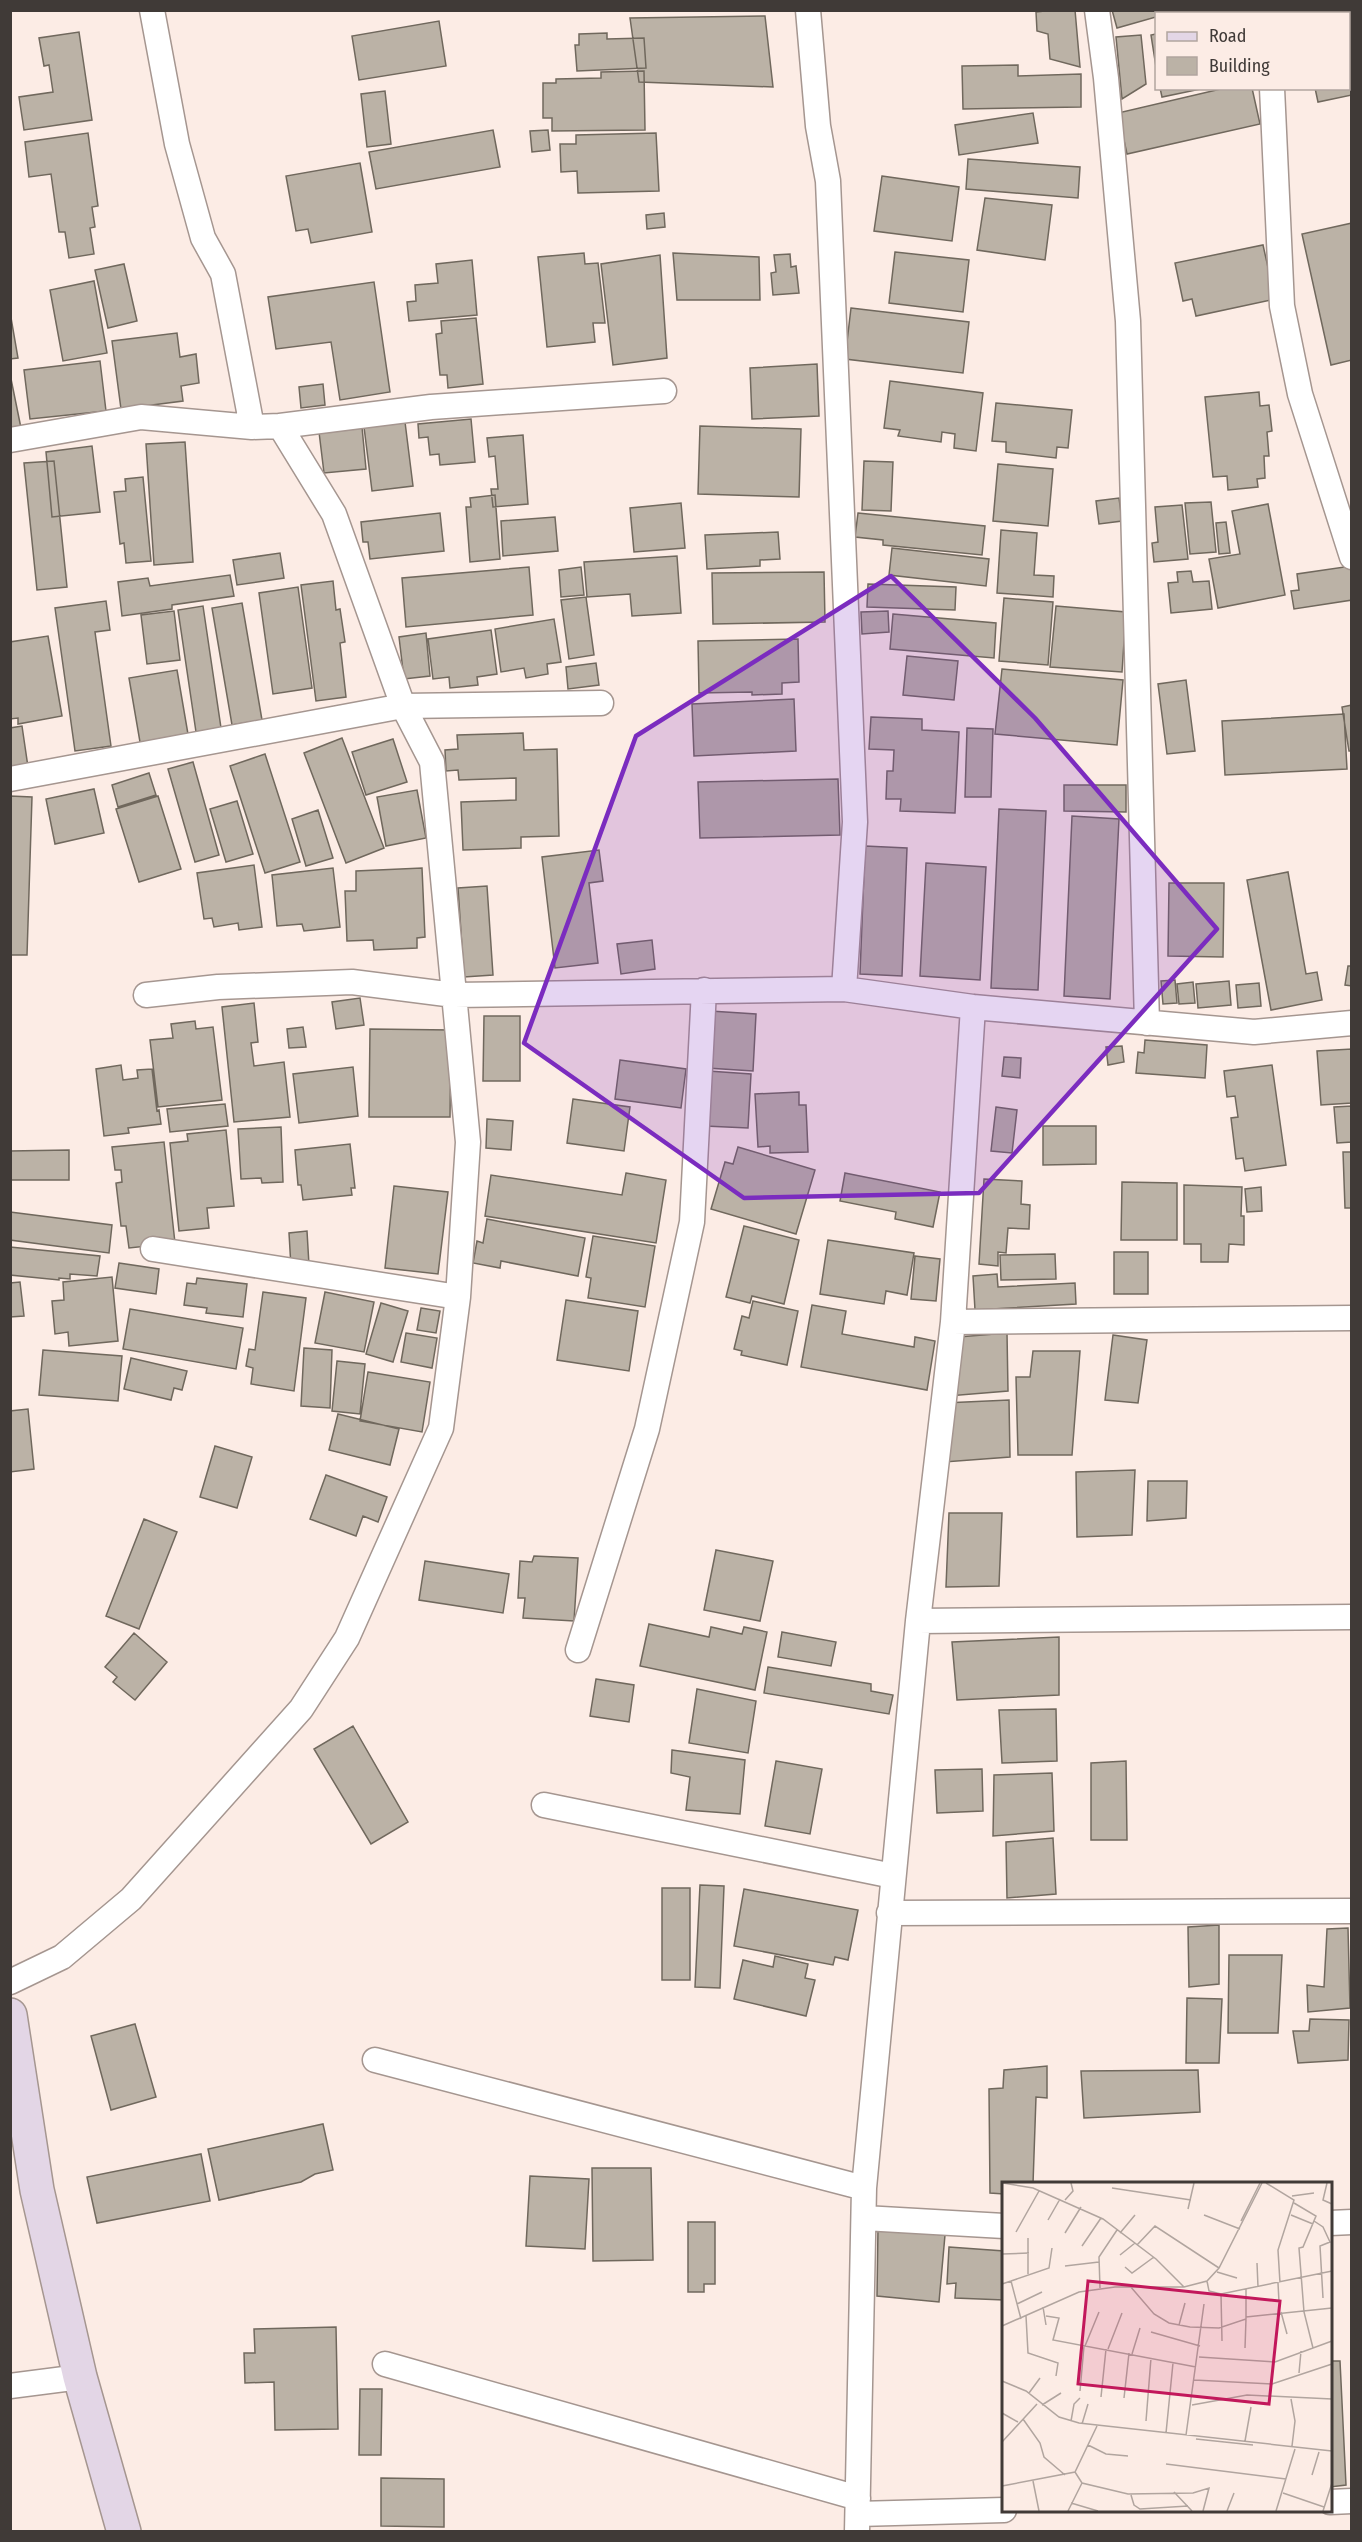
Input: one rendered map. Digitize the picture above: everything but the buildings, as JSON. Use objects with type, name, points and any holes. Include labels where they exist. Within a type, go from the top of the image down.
[{"type":"street","points":[[152,10],[177,144],[203,238],[223,274],[252,427]]},
{"type":"street","points":[[808,10],[818,126],[828,181],[855,822],[844,989]]},
{"type":"street","points":[[1096,10],[1106,78],[1128,321],[1147,1023]]},
{"type":"street","points":[[1272,90],[1282,306],[1300,394],[1352,557]]},
{"type":"street","points":[[10,440],[141,417],[252,427],[280,426],[432,407],[664,391]]},
{"type":"street","points":[[10,1982],[62,1957],[131,1899],[301,1709],[347,1638],[441,1428],[458,1297],[468,1142],[432,762],[403,706],[334,514],[280,426]]},
{"type":"street","points":[[10,779],[403,706],[601,703]]},
{"type":"street","points":[[146,995],[219,987],[352,982],[454,995],[844,989],[973,1007],[1254,1032],[1352,1023]]},
{"type":"street","points":[[578,1650],[647,1429],[692,1222],[704,990]]},
{"type":"street","points":[[858,2514],[864,2188],[918,1621],[953,1322],[973,1007]]},
{"type":"street","points":[[153,1249],[458,1297]]},
{"type":"street","points":[[953,1322],[1352,1317]]},
{"type":"street","points":[[918,1621],[1352,1617]]},
{"type":"street","points":[[544,1805],[893,1876]]},
{"type":"street","points":[[889,1913],[1352,1911]]},
{"type":"street","points":[[10,2015],[38,2190],[80,2376],[124,2532]]},
{"type":"street","points":[[375,2060],[864,2188]]},
{"type":"street","points":[[864,2218],[1002,2226]]},
{"type":"street","points":[[1332,2223],[1352,2222]]},
{"type":"street","points":[[386,2364],[858,2514],[1002,2510]]},
{"type":"street","points":[[10,2386],[80,2376]]},
{"type":"street","points":[[1332,2502],[1352,2501]]},
{"type":"highlighted area","points":[[891,576],[1035,718],[1217,929],[979,1193],[744,1198],[524,1043],[636,736]]}]
